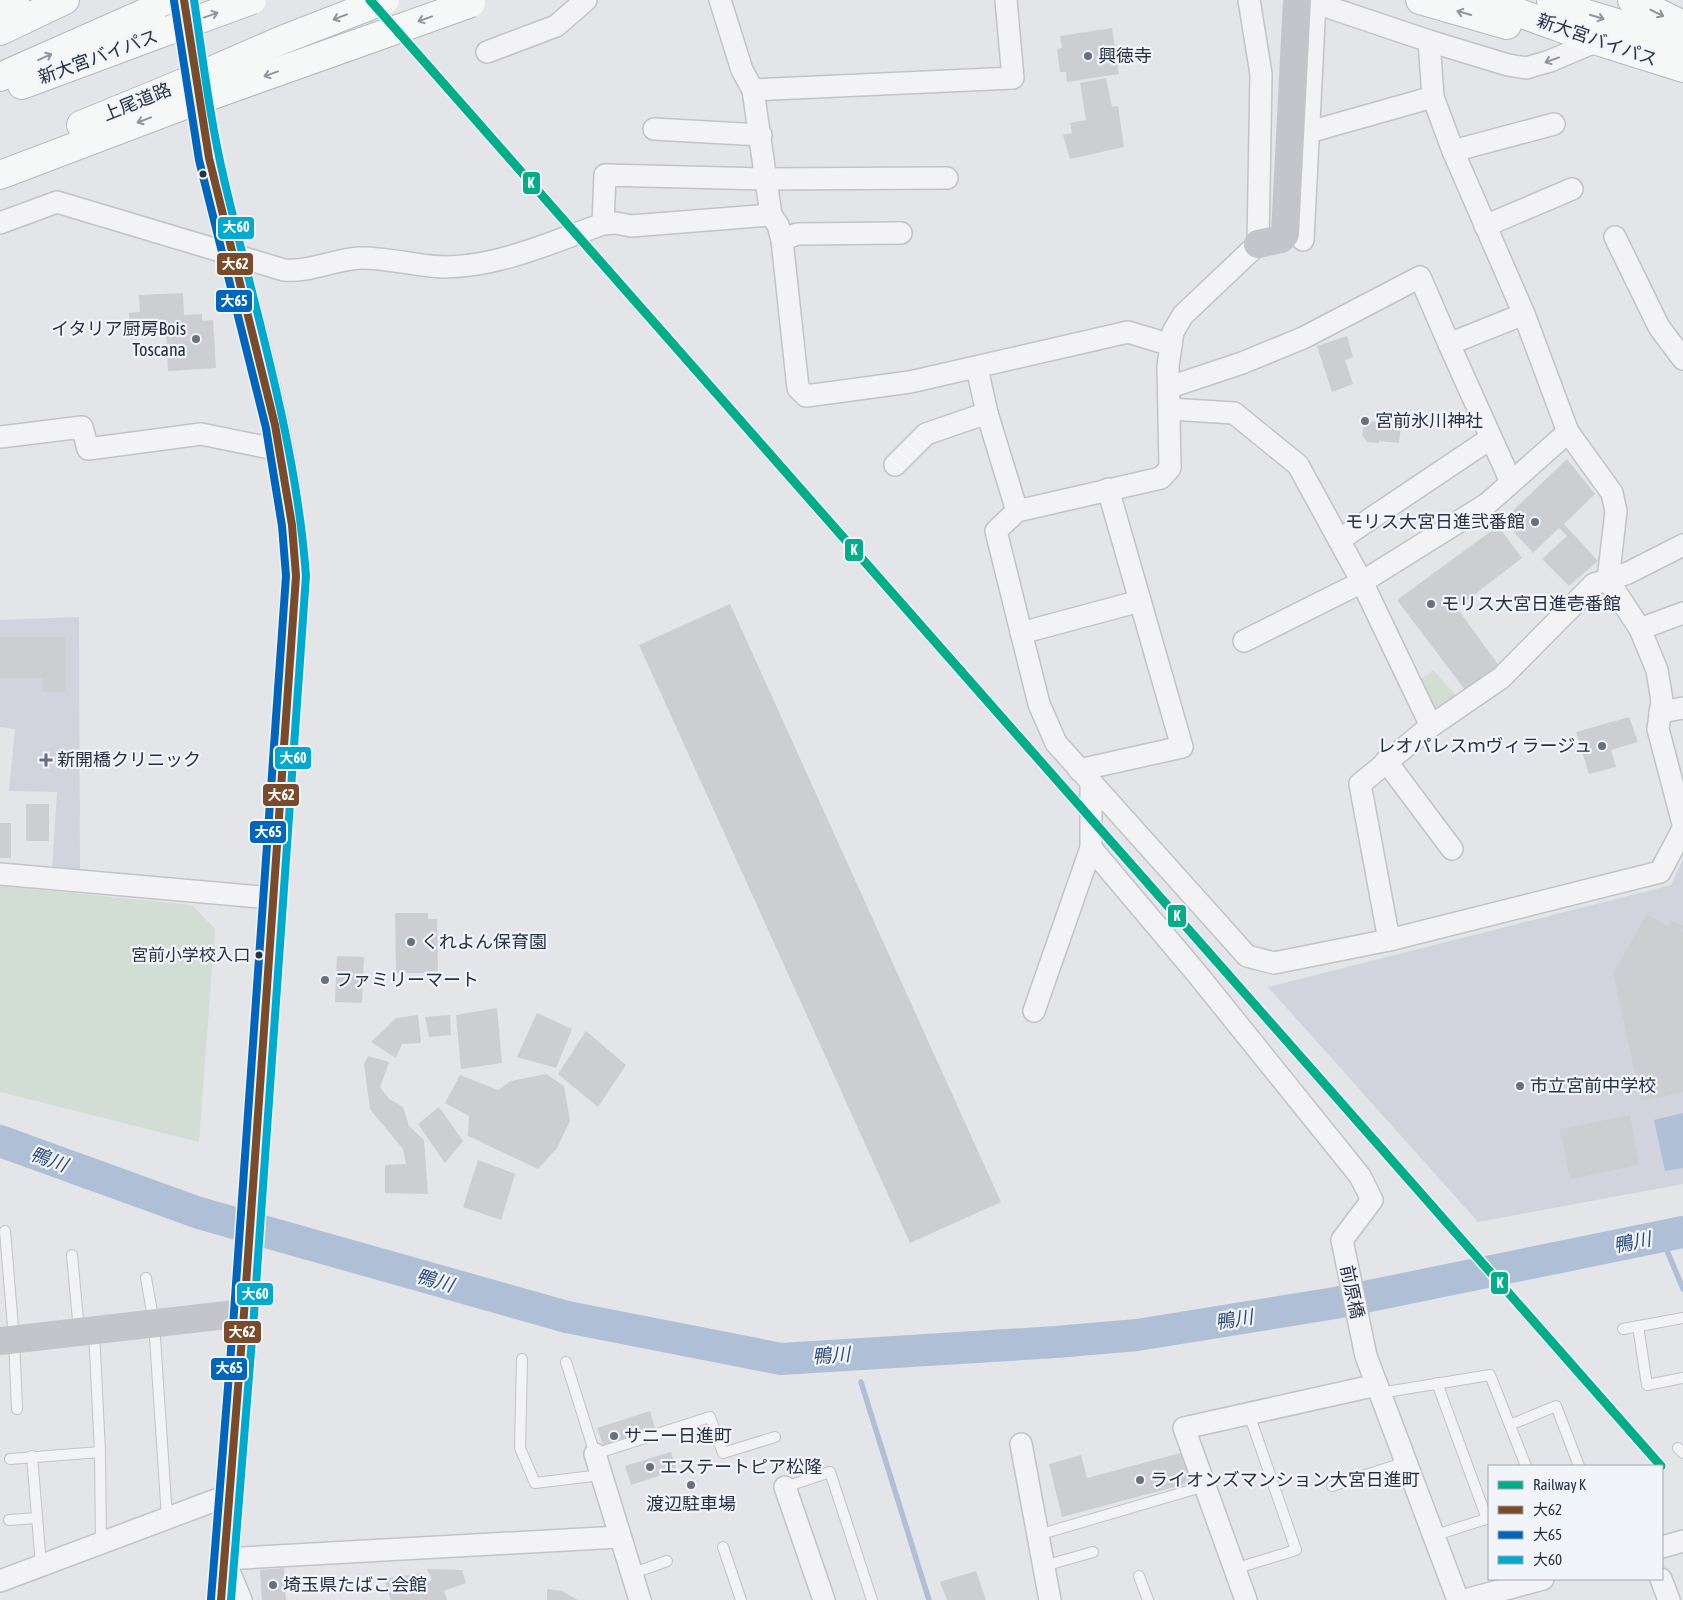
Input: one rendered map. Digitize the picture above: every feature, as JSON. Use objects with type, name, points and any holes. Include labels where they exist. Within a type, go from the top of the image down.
[{"type":"highway","points":[[0,7],[15,0]]},
{"type":"highway","points":[[0,31],[65,0]]},
{"type":"highway","name":"新大宮バイパス","points":[[0,94],[168,12],[252,0]]},
{"type":"highway","name":"上尾道路","points":[[0,158],[186,93],[282,40],[385,0]]},
{"type":"highway","points":[[0,175],[186,93],[480,0]]},
{"type":"highway","points":[[1420,0],[1544,36],[1597,41]]},
{"type":"highway","name":"新大宮バイパス","points":[[1483,0],[1597,41],[1683,68]]},
{"type":"highway","name":"新大宮バイパス","points":[[1551,0],[1578,11],[1683,43]]},
{"type":"highway","points":[[1632,0],[1683,25]]},
{"type":"highway","points":[[0,77],[168,12]]},
{"type":"main road","points":[[1258,244],[1281,239],[1285,234],[1299,138],[1306,1]]},
{"type":"main road","points":[[203,127],[232,253],[260,360],[290,497],[296,576],[291,670],[252,1172],[244,1313],[221,1600]]},
{"type":"main road","points":[[7,1340],[244,1313]]},
{"type":"street","points":[[487,52],[556,26],[586,0]]},
{"type":"street","points":[[720,0],[742,70],[753,90],[761,135],[765,180],[771,215],[778,225],[782,240],[798,388],[806,396],[910,382],[1128,332],[1171,345]]},
{"type":"street","points":[[753,90],[1013,78],[1006,0]]},
{"type":"street","points":[[1249,0],[1261,74],[1258,244],[1183,315],[1173,332],[1168,366],[1170,387],[1170,468],[1161,478],[1017,511],[996,530],[1039,704],[1056,743],[1247,956],[1274,963],[1389,940],[1660,872],[1683,829]]},
{"type":"street","points":[[1306,1],[1429,41],[1508,65],[1526,68],[1550,61],[1597,41]]},
{"type":"street","points":[[1429,41],[1433,97],[1453,151],[1524,314],[1568,432],[1612,493],[1616,511],[1608,580],[1640,629],[1657,670],[1662,701],[1658,729],[1683,824]]},
{"type":"street","points":[[1303,240],[1299,138],[1433,97]]},
{"type":"street","points":[[1453,151],[1554,124]]},
{"type":"street","points":[[654,129],[761,135]]},
{"type":"street","points":[[603,224],[605,176],[765,180],[947,178]]},
{"type":"street","points":[[1485,226],[1572,189]]},
{"type":"street","points":[[0,223],[57,202],[284,270],[296,271],[337,260],[361,258],[444,267],[486,264],[603,224],[616,222],[631,226],[771,215]]},
{"type":"street","points":[[782,240],[798,234],[900,233]]},
{"type":"street","points":[[1615,237],[1659,327],[1683,359]]},
{"type":"street","points":[[1170,387],[1242,363],[1303,338],[1420,277],[1511,482]]},
{"type":"street","points":[[1449,344],[1524,314]]},
{"type":"street","points":[[977,368],[987,413],[1017,511]]},
{"type":"street","points":[[1170,410],[1234,413],[1298,465],[1362,582],[1432,726]]},
{"type":"street","points":[[895,465],[926,434],[987,413]]},
{"type":"street","points":[[0,437],[82,427],[88,449],[201,434],[280,450]]},
{"type":"street","points":[[1244,641],[1362,582],[1487,504],[1568,432]]},
{"type":"street","points":[[1339,540],[1491,438]]},
{"type":"street","points":[[1085,777],[1182,747],[1108,489]]},
{"type":"street","points":[[1389,940],[1360,784],[1432,726],[1501,678],[1594,584],[1628,573],[1683,545]]},
{"type":"street","points":[[1021,633],[1140,601]]},
{"type":"street","points":[[1640,629],[1683,613]]},
{"type":"street","points":[[1660,712],[1683,708]]},
{"type":"street","points":[[1386,762],[1452,849]]},
{"type":"street","points":[[1034,1011],[1091,848],[1085,777]]},
{"type":"street","name":"前原橋","points":[[1091,848],[1198,975],[1360,1176],[1372,1200],[1342,1240],[1366,1356],[1458,1600]]},
{"type":"street","points":[[0,874],[272,898]]},
{"type":"street","points":[[1246,1600],[1184,1428],[1378,1389]]},
{"type":"street","points":[[1021,1444],[1050,1600]]},
{"type":"street","points":[[595,1454],[619,1537],[640,1600]]},
{"type":"street","points":[[785,1487],[824,1600]]},
{"type":"street","points":[[0,1581],[229,1495]]},
{"type":"street","points":[[241,1600],[224,1559],[619,1537]]},
{"type":"street","points":[[1663,1547],[1683,1541]]},
{"type":"street","points":[[1465,1600],[1540,1580]]},
{"type":"lane","points":[[5,1231],[7,1340],[17,1409]]},
{"type":"lane","points":[[72,1254],[87,1331],[100,1452],[100,1543]]},
{"type":"lane","points":[[146,1278],[154,1324],[167,1518]]},
{"type":"lane","points":[[1623,1329],[1683,1318]]},
{"type":"lane","points":[[1638,1326],[1647,1385],[1683,1378]]},
{"type":"lane","points":[[522,1359],[520,1448],[535,1483],[601,1476]]},
{"type":"lane","points":[[566,1362],[595,1454],[710,1417],[723,1453],[775,1437]]},
{"type":"lane","points":[[1378,1389],[1490,1375],[1526,1465]]},
{"type":"lane","points":[[1433,1536],[1488,1519],[1437,1383]]},
{"type":"lane","points":[[1510,1425],[1556,1406],[1579,1465]]},
{"type":"lane","points":[[1234,1569],[1296,1550],[1249,1414]]},
{"type":"lane","points":[[10,1459],[100,1452]]},
{"type":"lane","points":[[32,1456],[41,1565]]},
{"type":"lane","points":[[1332,1486],[1406,1462]]},
{"type":"lane","points":[[785,1487],[830,1472],[872,1600]]},
{"type":"lane","points":[[1038,1535],[1205,1486]]},
{"type":"lane","points":[[9,1520],[37,1518]]},
{"type":"lane","points":[[723,1547],[741,1600]]},
{"type":"lane","points":[[1044,1566],[1093,1552]]},
{"type":"lane","points":[[631,1574],[667,1561]]},
{"type":"lane","points":[[1139,1576],[1148,1600]]},
{"type":"shaded area","name":"新開橋クリニック","points":[[79,617],[80,874],[52,872],[57,792],[9,791],[15,729],[0,727],[0,620]]},
{"type":"shaded area","points":[[1433,670],[1459,699],[1433,716],[1418,682]]},
{"type":"shaded area","name":"市立宮前中学校","points":[[1683,859],[1683,1184],[1478,1222],[1268,987],[1671,885]]},
{"type":"shaded area","points":[[0,886],[192,905],[215,929],[199,1142],[0,1092]]},
{"type":"water","points":[[1683,1113],[1683,1168],[1665,1171],[1654,1120]]},
{"type":"building","points":[[1112,28],[1119,74],[1067,82],[1066,72],[1060,72],[1057,50],[1062,47],[1060,36]]},
{"type":"building","points":[[1106,78],[1112,107],[1118,106],[1124,147],[1070,159],[1063,135],[1072,133],[1070,123],[1086,120],[1080,83]]},
{"type":"building","points":[[183,293],[184,315],[202,314],[202,321],[213,320],[216,368],[168,371],[166,331],[138,333],[137,329],[130,329],[129,313],[140,312],[139,295]]},
{"type":"building","points":[[1347,336],[1353,357],[1345,360],[1353,384],[1332,392],[1317,346]]},
{"type":"building","points":[[1369,421],[1382,423],[1382,426],[1401,427],[1399,443],[1367,442],[1362,435],[1364,425]]},
{"type":"building","name":"モリス大宮日進弐番館","points":[[1567,459],[1595,494],[1564,524],[1598,561],[1569,586],[1542,559],[1567,536],[1559,528],[1533,553],[1503,520]]},
{"type":"building","name":"モリス大宮日進壱番館","points":[[1498,526],[1522,558],[1457,608],[1500,667],[1465,690],[1397,600]]},
{"type":"building","points":[[730,604],[1001,1202],[910,1243],[639,645]]},
{"type":"building","points":[[0,637],[66,637],[66,692],[43,692],[43,678],[0,678]]},
{"type":"building","name":"レオパレスｍヴィラージュ","points":[[1629,717],[1638,742],[1611,750],[1616,767],[1589,774],[1576,732]]},
{"type":"building","points":[[26,804],[49,804],[49,841],[26,841]]},
{"type":"building","points":[[0,823],[11,823],[11,858],[0,858]]},
{"type":"building","points":[[395,913],[428,913],[428,919],[437,919],[438,973],[396,973]]},
{"type":"building","points":[[1647,914],[1669,927],[1670,920],[1683,926],[1681,932],[1683,932],[1683,1092],[1641,1101],[1613,973]]},
{"type":"building","points":[[337,956],[364,957],[362,1003],[335,1002]]},
{"type":"building","points":[[497,1008],[502,1063],[461,1069],[456,1015]]},
{"type":"building","points":[[537,1013],[572,1029],[556,1068],[517,1057]]},
{"type":"building","points":[[418,1015],[421,1043],[402,1044],[396,1058],[371,1042],[396,1018]]},
{"type":"building","points":[[450,1015],[451,1035],[429,1037],[425,1017]]},
{"type":"building","points":[[586,1031],[626,1065],[598,1107],[558,1074]]},
{"type":"building","points":[[368,1056],[389,1062],[380,1087],[389,1099],[403,1107],[409,1126],[424,1140],[428,1194],[385,1193],[385,1165],[406,1164],[403,1149],[370,1109],[364,1064]]},
{"type":"building","points":[[546,1074],[564,1086],[570,1121],[557,1148],[538,1169],[468,1136],[469,1116],[445,1103],[460,1075],[498,1090],[511,1081]]},
{"type":"building","points":[[439,1107],[463,1141],[445,1163],[418,1124]]},
{"type":"building","points":[[1630,1115],[1639,1165],[1570,1179],[1560,1129]]},
{"type":"building","points":[[478,1160],[515,1174],[501,1220],[463,1207]]},
{"type":"building","name":"サニー日進町","points":[[650,1411],[655,1428],[603,1445],[597,1428]]},
{"type":"building","name":"エステートピア松隆","points":[[671,1452],[676,1468],[667,1471],[668,1473],[631,1485],[625,1466]]},
{"type":"building","name":"ライオンズマンション大宮日進町","points":[[1184,1452],[1193,1482],[1062,1517],[1049,1464],[1081,1455],[1087,1478]]},
{"type":"building","name":"埼玉県たばこ会館","points":[[284,1568],[286,1600],[262,1600],[260,1570]]},
{"type":"building","points":[[427,1569],[462,1570],[466,1583],[444,1591],[447,1600],[391,1600],[384,1579],[421,1573],[425,1584],[432,1580]]},
{"type":"building","points":[[976,1571],[986,1600],[947,1600],[940,1582]]},
{"type":"building","points":[[547,1589],[562,1591],[578,1600],[547,1600]]},
{"type":"waterway","name":"鴨川","points":[[0,1141],[199,1213],[567,1317],[781,1359],[1056,1342],[1137,1335],[1335,1303],[1683,1232]]},
{"type":"waterway","points":[[1661,1236],[1683,1289]]},
{"type":"waterway","points":[[861,1382],[929,1600]]},
{"type":"tunnel","points":[[184,1],[199,100]]},
{"type":"rail line","name":"K","points":[[370,0],[1660,1465]]},
{"type":"transit line","name":"大62","points":[[184,0],[209,158],[275,425],[292,525],[296,576],[244,1313],[221,1600]]},
{"type":"transit line","name":"大60","points":[[194,0],[219,157],[284,425],[301,525],[306,576],[254,1314],[231,1600]]},
{"type":"transit line","name":"大65","points":[[174,1],[199,160],[266,428],[282,526],[286,576],[234,1312],[211,1599]]},
{"type":"place","name":"興徳寺","points":[[1088,56]]},
{"type":"place","name":"イタリア厨房Bois Toscana","points":[[196,339]]},
{"type":"place","name":"宮前氷川神社","points":[[1365,421]]},
{"type":"place","name":"モリス大宮日進弐番館","points":[[1535,522]]},
{"type":"place","name":"モリス大宮日進壱番館","points":[[1431,604]]},
{"type":"place","name":"レオパレスｍヴィラージュ","points":[[1602,746]]},
{"type":"place","name":"新開橋クリニック","points":[[46,760]]},
{"type":"place","name":"くれよん保育園","points":[[411,942]]},
{"type":"place","name":"宮前小学校入口","points":[[259,955]]},
{"type":"place","name":"ファミリーマート","points":[[325,980]]},
{"type":"place","name":"市立宮前中学校","points":[[1520,1086]]},
{"type":"place","name":"サニー日進町","points":[[614,1436]]},
{"type":"place","name":"エステートピア松隆","points":[[650,1467]]},
{"type":"place","name":"ライオンズマンション大宮日進町","points":[[1140,1480]]},
{"type":"place","name":"渡辺駐車場","points":[[691,1485]]},
{"type":"place","name":"埼玉県たばこ会館","points":[[273,1585]]}]
